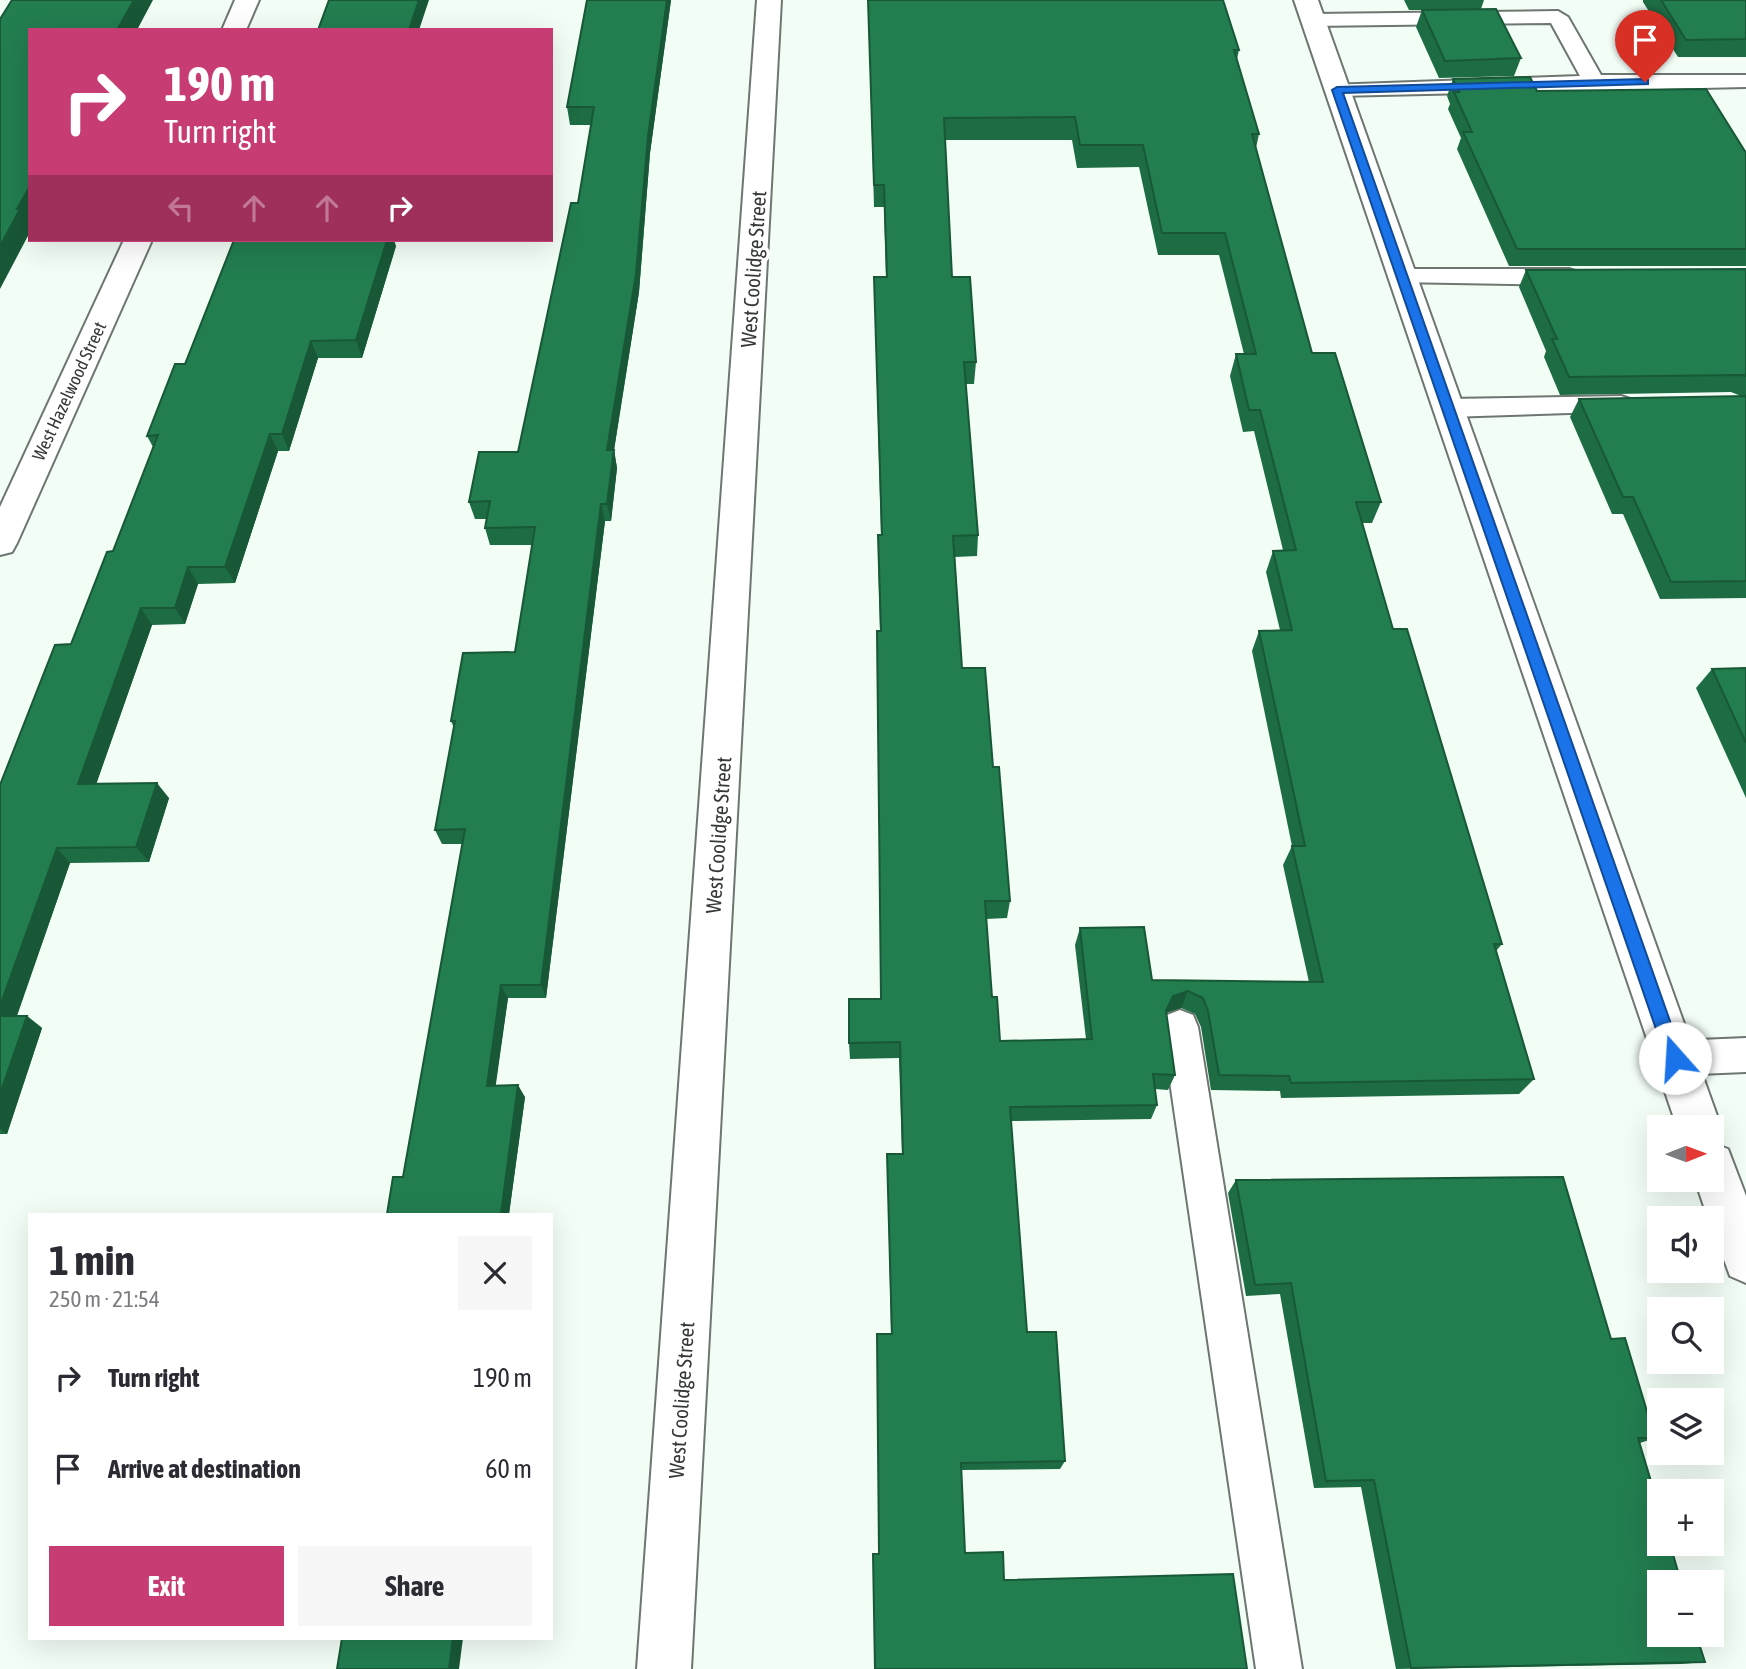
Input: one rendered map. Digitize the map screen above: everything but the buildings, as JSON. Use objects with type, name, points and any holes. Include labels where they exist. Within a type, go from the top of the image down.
[{"type":"street","points":[[235,28],[247,0]]},
{"type":"street","name":"West Coolidge Street","points":[[664,1669],[769,0]]},
{"type":"street","points":[[1309,10],[1695,1115]]},
{"type":"street","name":"West Hazelwood Street","points":[[0,543],[137,242]]},
{"type":"street","points":[[1722,1192],[1746,1260]]},
{"type":"lane","points":[[1309,10],[1558,17],[1594,82]]},
{"type":"lane","points":[[1337,90],[1594,82],[1746,81]]},
{"type":"lane","points":[[1403,277],[1593,276]]},
{"type":"lane","points":[[1448,408],[1650,405]]},
{"type":"lane","points":[[1180,1027],[1279,1669]]},
{"type":"lane","points":[[1675,1058],[1746,1055]]},
{"type":"route","points":[[1645,82],[1337,90],[1675,1058]]}]
